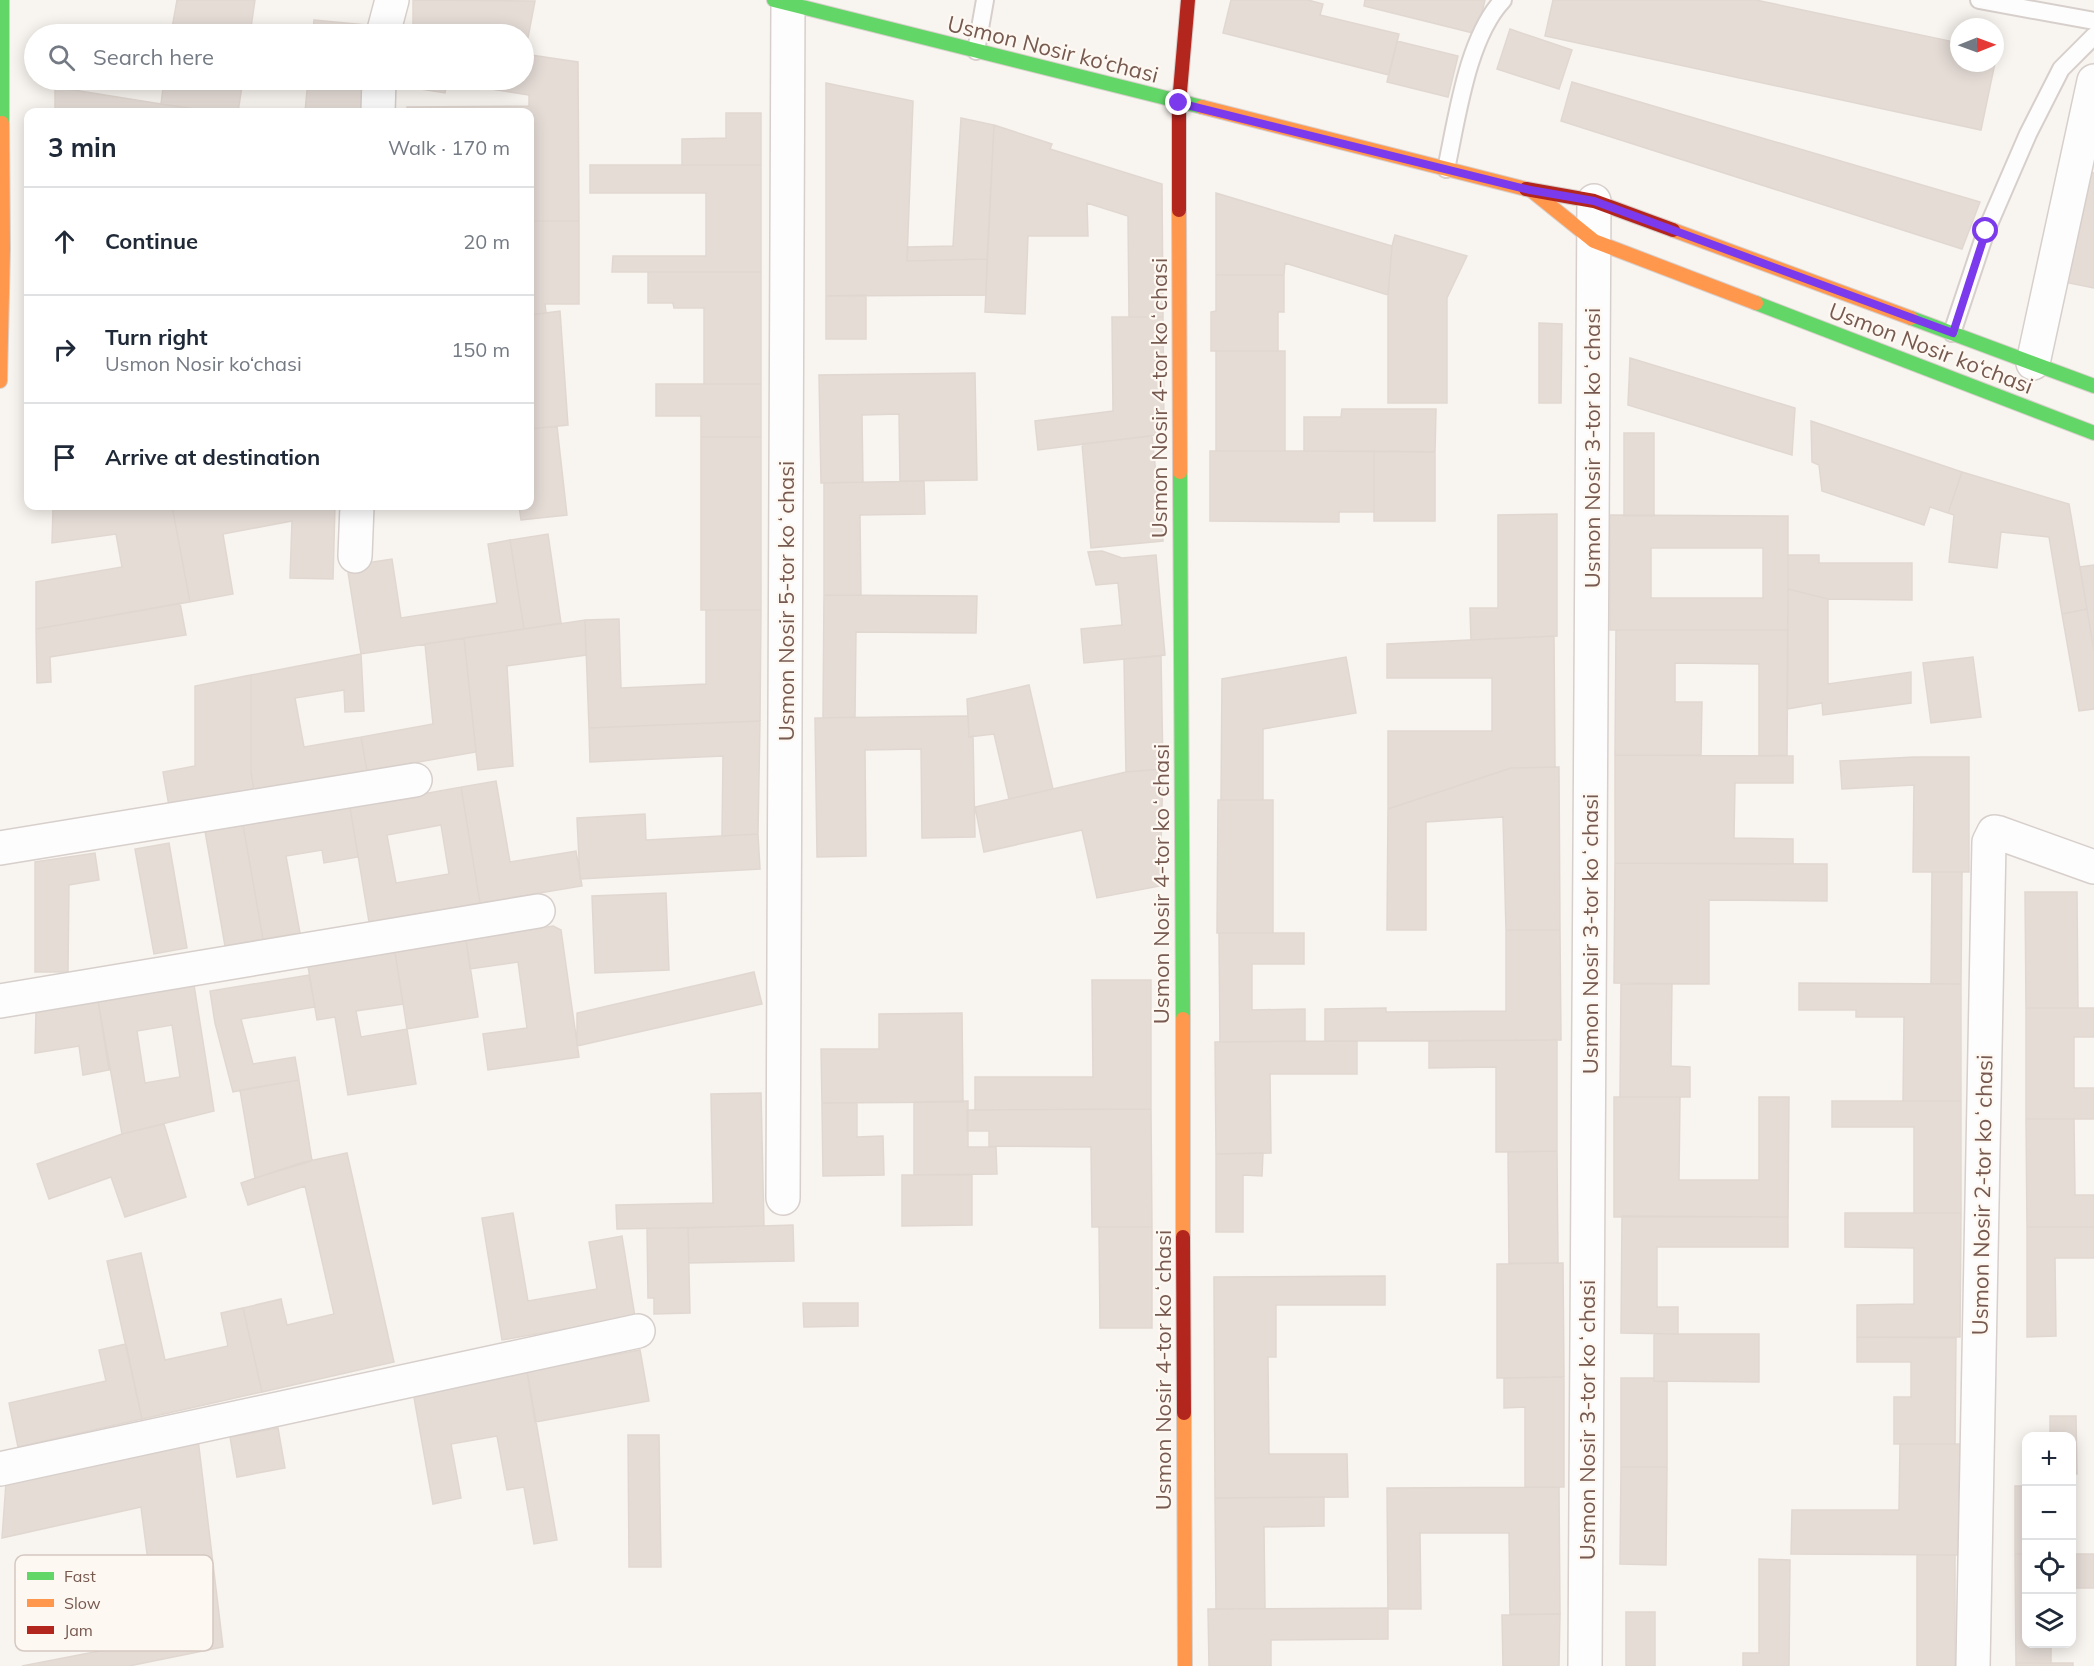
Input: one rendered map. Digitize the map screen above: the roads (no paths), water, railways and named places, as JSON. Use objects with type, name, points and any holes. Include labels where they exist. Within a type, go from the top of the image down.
[{"type":"street","points":[[386,24],[392,0]]},
{"type":"street","name":"Usmon Nosir 4-tor koʻchasi","points":[[1185,1666],[1179,103],[1188,0]]},
{"type":"street","points":[[0,381],[3,249],[1,2]]},
{"type":"street","name":"Usmon Nosir ko‘chasi","points":[[781,2],[1530,190],[1594,201],[2094,386]]},
{"type":"street","name":"Usmon Nosir 5-tor koʻchasi","points":[[781,2],[783,1198]]},
{"type":"street","points":[[2033,363],[2094,81]]},
{"type":"street","points":[[378,108],[379,90]]},
{"type":"street","name":"Usmon Nosir ko‘chasi","points":[[1530,190],[1594,241],[2094,433]]},
{"type":"street","name":"Usmon Nosir 3-tor koʻchasi","points":[[1585,1666],[1594,201]]},
{"type":"street","points":[[355,556],[357,510]]},
{"type":"street","points":[[0,848],[415,780]]},
{"type":"street","name":"Usmon Nosir 2-tor koʻchasi","points":[[1973,1666],[1990,836],[1994,832],[1999,833],[2094,867]]},
{"type":"street","points":[[0,1001],[538,911]]},
{"type":"street","points":[[0,1469],[638,1331]]},
{"type":"lane","points":[[976,51],[986,0]]},
{"type":"lane","points":[[1446,169],[1470,63],[1491,13],[1503,0]]},
{"type":"lane","points":[[1979,0],[2094,21]]},
{"type":"lane","points":[[1953,333],[1986,231],[2028,134],[2061,69],[2094,36]]}]
